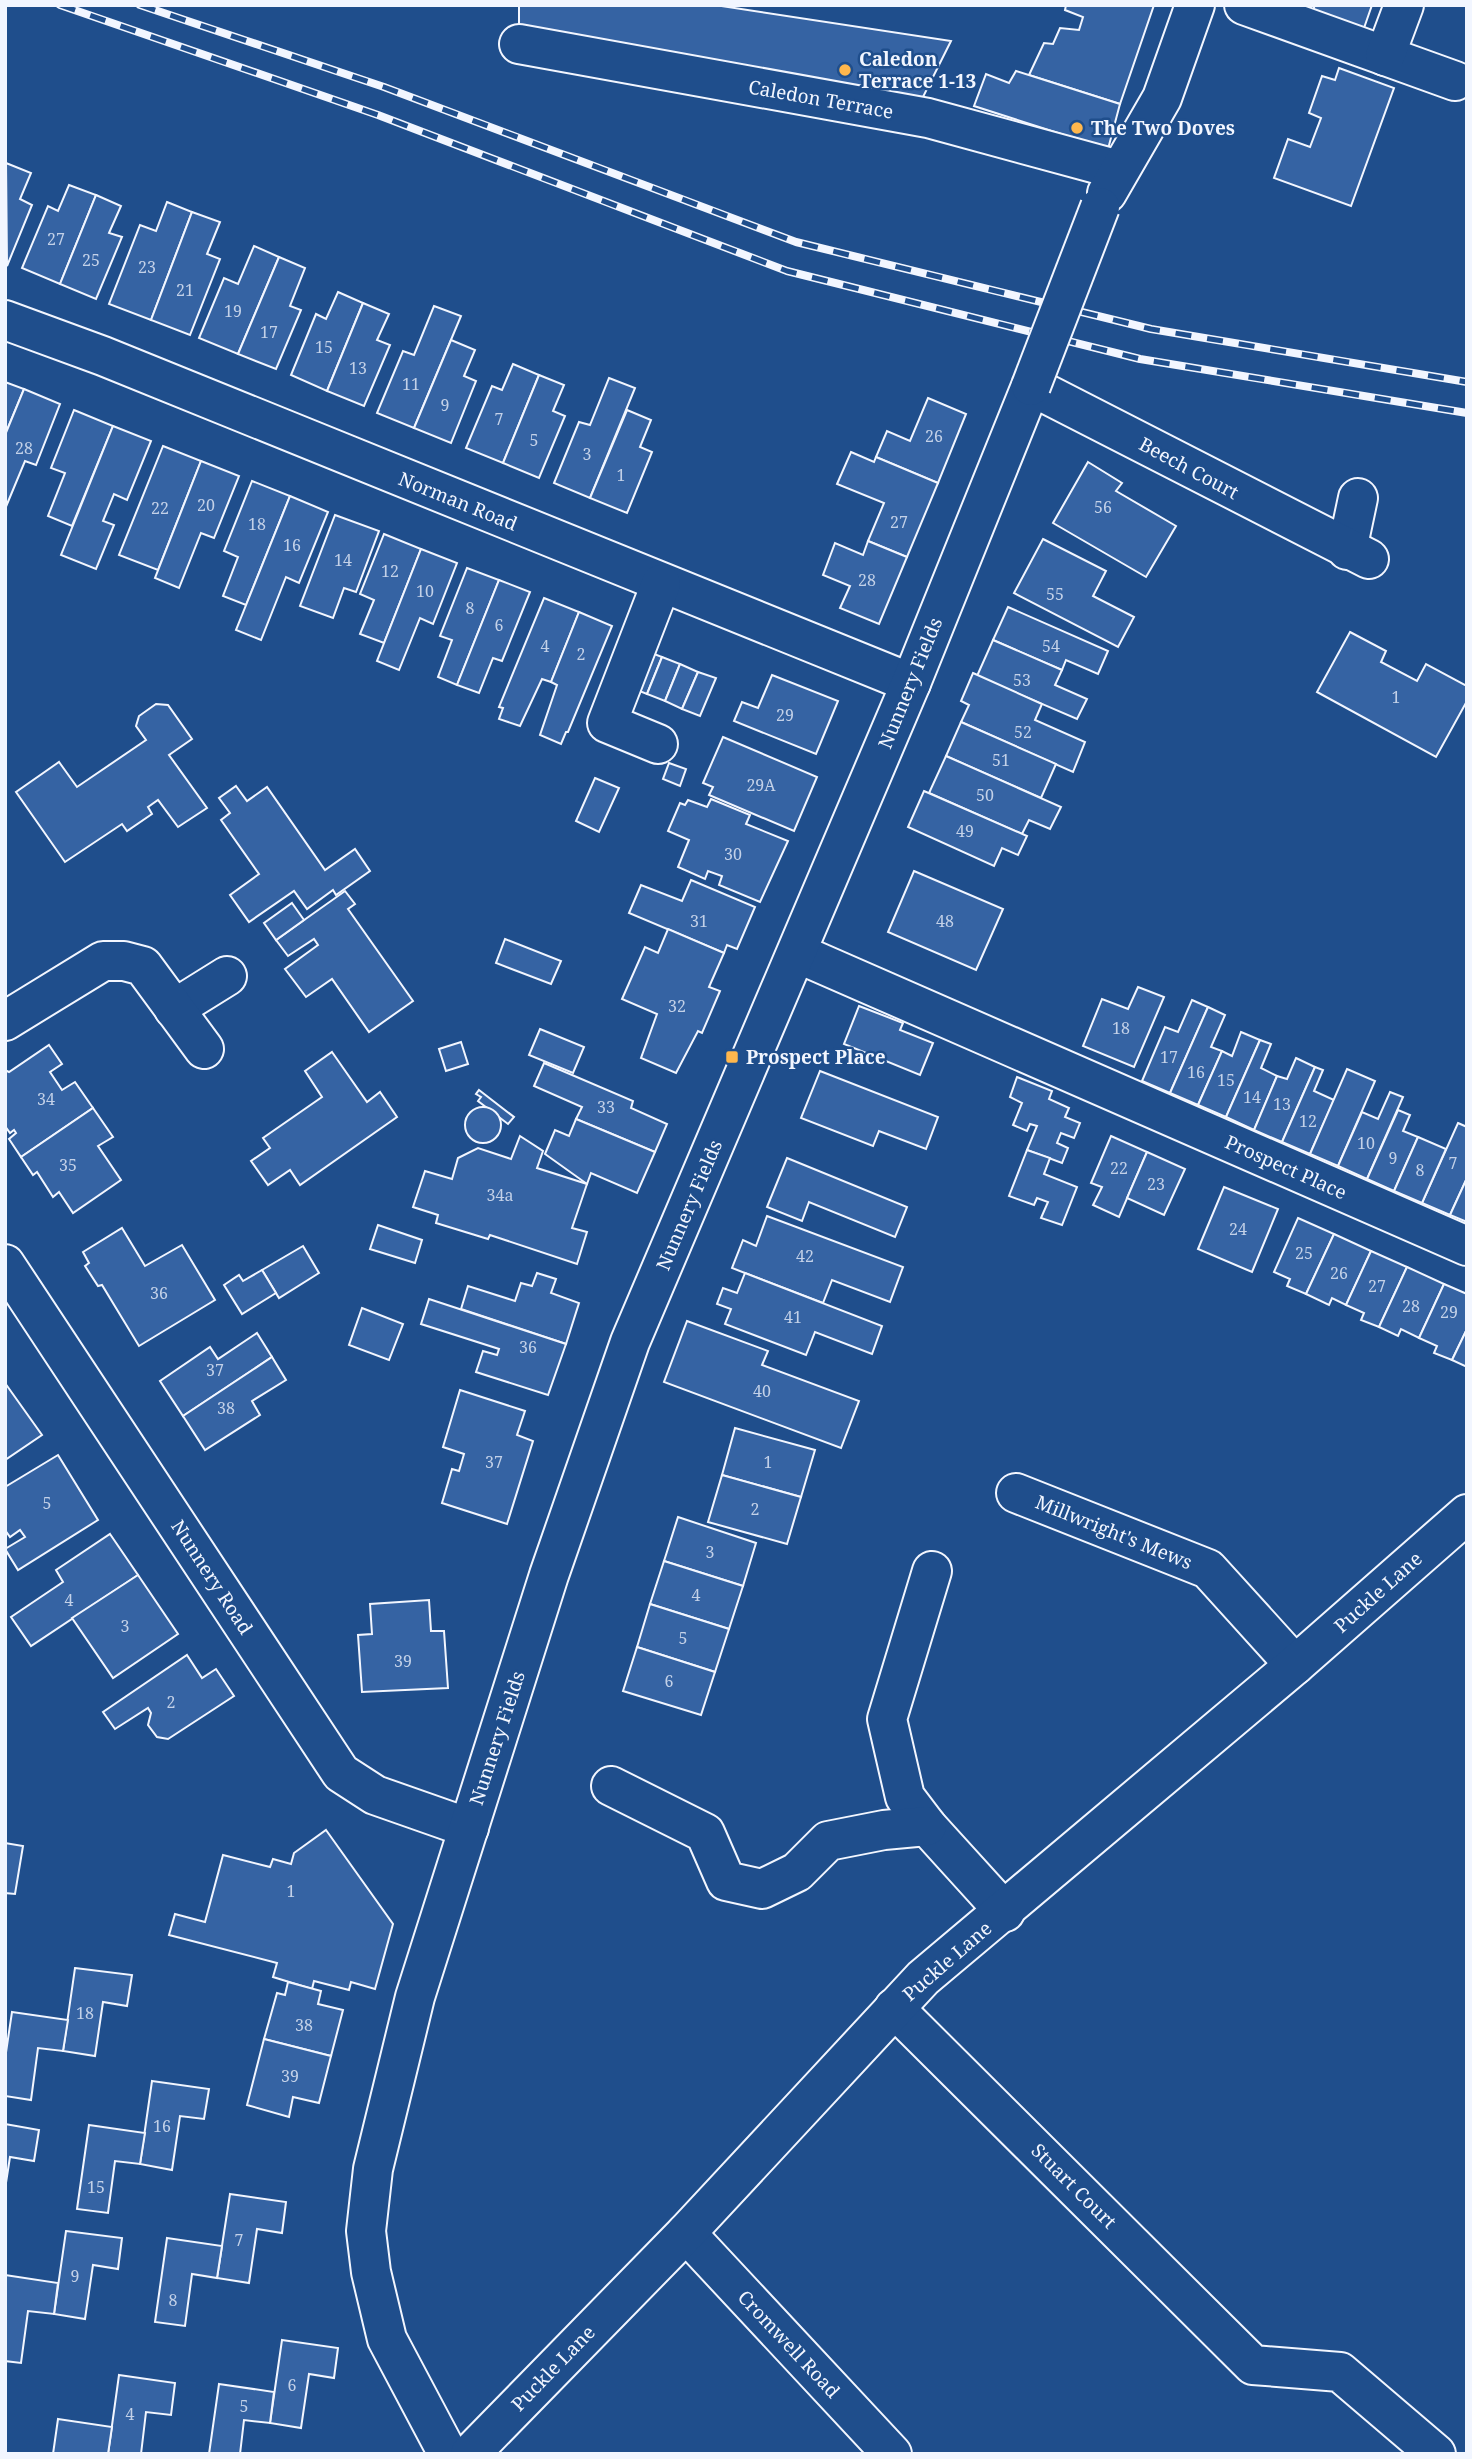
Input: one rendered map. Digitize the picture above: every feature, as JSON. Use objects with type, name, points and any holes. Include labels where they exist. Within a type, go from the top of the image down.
[{"type":"street","name":"Nunnery Fields","points":[[443,2451],[387,2339],[371,2272],[366,2231],[373,2169],[415,1997],[549,1575],[630,1342],[911,683],[1100,207],[1162,97],[1195,5]]},
{"type":"street","points":[[1244,5],[1455,81]]},
{"type":"street","points":[[1385,56],[1404,5]]},
{"type":"street","name":"Caledon Terrace","points":[[519,44],[928,118],[1119,170]]},
{"type":"street","name":"Norman Road","points":[[5,320],[103,356],[911,683]]},
{"type":"street","name":"Beech Court","points":[[1031,386],[1358,555],[1358,498]]},
{"type":"street","points":[[658,744],[607,723],[661,584]]},
{"type":"street","name":"Prospect Place","points":[[797,953],[1467,1246]]},
{"type":"street","points":[[5,1021],[103,961],[124,961],[143,966],[204,1049]]},
{"type":"street","points":[[174,1009],[227,975]]},
{"type":"street","name":"Nunnery Road","points":[[5,1264],[341,1773],[375,1795],[469,1828]]},
{"type":"street","name":"Millwright's Mews","points":[[1016,1493],[1208,1569],[1296,1665]]},
{"type":"street","name":"Puckle Lane","points":[[443,2451],[686,2233],[923,1978],[1005,1912],[1296,1665],[1467,1514]]},
{"type":"street","points":[[932,1571],[887,1719],[905,1797],[927,1826],[1005,1912]]},
{"type":"street","points":[[611,1786],[705,1833],[726,1881],[762,1889],[797,1872],[828,1841],[884,1830],[927,1826]]},
{"type":"street","name":"Stuart Court","points":[[894,2008],[1253,2365],[1340,2372],[1436,2454]]},
{"type":"street","name":"Cromwell Road","points":[[686,2233],[892,2454]]},
{"type":"building","name":"Caledon Terrace 1-13","points":[[519,5],[715,5],[951,41],[922,99],[519,30]]},
{"type":"building","points":[[1066,5],[1154,5],[1120,104],[1029,75],[1044,43],[1053,44],[1060,28],[1079,30],[1083,17],[1065,10]]},
{"type":"building","points":[[1315,5],[1372,5],[1364,28],[1313,10]]},
{"type":"building","points":[[1339,68],[1394,88],[1351,206],[1274,178],[1288,139],[1310,147],[1321,118],[1309,113],[1322,76],[1335,80]]},
{"type":"building","name":"The Two Doves","points":[[1016,71],[1120,104],[1108,149],[974,106],[986,74],[1009,83]]},
{"type":"building","points":[[6,163],[31,173],[20,199],[32,205],[7,266]]},
{"type":"building","points":[[69,185],[96,195],[60,284],[22,268],[48,206],[58,211]]},
{"type":"building","points":[[96,195],[121,206],[109,233],[122,237],[96,299],[60,284]]},
{"type":"building","points":[[167,202],[192,212],[151,320],[109,304],[140,225],[156,231]]},
{"type":"building","points":[[192,212],[220,222],[207,254],[220,259],[190,335],[151,320]]},
{"type":"building","points":[[254,246],[279,257],[238,354],[199,338],[224,278],[238,284]]},
{"type":"building","points":[[279,257],[305,268],[290,306],[301,310],[276,369],[238,354]]},
{"type":"building","points":[[338,292],[363,303],[327,391],[291,375],[316,314],[326,319]]},
{"type":"building","points":[[363,303],[389,314],[377,340],[390,345],[364,406],[327,391]]},
{"type":"building","points":[[434,306],[461,316],[414,428],[377,413],[403,351],[414,355]]},
{"type":"building","points":[[451,340],[475,350],[464,376],[476,381],[451,443],[414,428]]},
{"type":"building","points":[[513,364],[539,375],[503,463],[466,448],[492,386],[502,390]]},
{"type":"building","points":[[539,375],[564,385],[553,411],[565,416],[539,478],[503,463]]},
{"type":"building","points":[[609,378],[635,388],[590,498],[554,483],[579,422],[590,425]]},
{"type":"building","points":[[5,382],[24,389],[5,435]]},
{"type":"building","points":[[24,389],[60,404],[36,465],[25,461],[5,509],[5,435]]},
{"type":"building","points":[[928,398],[966,414],[938,483],[876,457],[887,431],[910,441]]},
{"type":"building","points":[[74,410],[113,426],[72,526],[48,516],[65,473],[51,468]]},
{"type":"building","points":[[627,410],[651,420],[640,447],[652,452],[627,513],[590,498]]},
{"type":"building","points":[[113,426],[151,441],[127,500],[114,494],[103,521],[114,525],[96,569],[61,555]]},
{"type":"building","points":[[163,446],[201,461],[158,570],[119,555]]},
{"type":"building","points":[[851,452],[874,462],[876,457],[938,483],[907,557],[868,541],[884,503],[837,484]]},
{"type":"building","points":[[201,461],[239,476],[214,538],[201,533],[179,588],[155,578]]},
{"type":"building","points":[[1088,462],[1122,483],[1116,491],[1176,526],[1146,577],[1053,523]]},
{"type":"building","points":[[252,481],[290,496],[246,605],[223,596],[238,557],[224,551]]},
{"type":"building","points":[[290,496],[328,512],[299,583],[286,577],[261,640],[236,630]]},
{"type":"building","points":[[335,515],[379,531],[356,592],[344,588],[333,618],[300,606]]},
{"type":"building","points":[[384,534],[421,549],[384,643],[360,634],[374,600],[360,594]]},
{"type":"building","points":[[1043,539],[1106,571],[1093,596],[1134,617],[1118,647],[1014,593]]},
{"type":"building","points":[[868,541],[907,557],[879,624],[840,608],[850,586],[823,575],[835,543],[863,555]]},
{"type":"building","points":[[421,549],[457,563],[433,624],[420,618],[399,670],[377,661]]},
{"type":"building","points":[[467,568],[499,580],[457,685],[438,677],[452,640],[440,636]]},
{"type":"building","points":[[499,580],[530,592],[502,661],[493,658],[479,693],[457,685]]},
{"type":"building","points":[[544,598],[579,612],[551,682],[542,679],[520,726],[499,719],[503,708],[499,707]]},
{"type":"building","points":[[1008,607],[1108,651],[1098,674],[1066,660],[1062,670],[993,640]]},
{"type":"building","points":[[579,612],[612,626],[561,744],[540,735],[557,685],[551,682]]},
{"type":"building","points":[[1350,632],[1386,651],[1381,662],[1417,681],[1426,664],[1467,686],[1467,701],[1436,757],[1317,692]]},
{"type":"building","points":[[993,640],[1062,670],[1055,685],[1087,699],[1077,719],[977,676]]},
{"type":"building","points":[[644,650],[662,657],[647,694],[629,687]]},
{"type":"building","points":[[662,657],[680,664],[665,701],[647,694]]},
{"type":"building","points":[[680,664],[698,672],[682,709],[665,701]]},
{"type":"building","points":[[698,672],[716,678],[700,716],[682,709]]},
{"type":"building","points":[[973,673],[1042,704],[1035,720],[1085,742],[1073,772],[961,722],[969,705],[961,701]]},
{"type":"building","points":[[772,675],[838,701],[816,754],[734,721],[742,702],[758,708]]},
{"type":"building","points":[[156,704],[168,705],[192,739],[169,755],[207,808],[178,827],[158,800],[148,807],[152,814],[127,831],[122,824],[65,862],[16,792],[59,762],[77,787],[146,740],[136,726],[139,716]]},
{"type":"building","points":[[961,722],[1056,764],[1041,798],[946,756]]},
{"type":"building","points":[[723,737],[817,777],[794,831],[709,795],[713,787],[703,783]]},
{"type":"building","points":[[946,756],[1061,807],[1050,829],[1029,820],[1022,834],[929,793]]},
{"type":"building","points":[[669,763],[686,769],[680,786],[663,779]]},
{"type":"building","points":[[595,778],[619,788],[599,832],[576,821]]},
{"type":"building","points":[[236,786],[247,801],[267,787],[325,870],[355,849],[370,871],[336,895],[333,890],[307,909],[294,891],[249,922],[230,895],[259,874],[221,820],[230,813],[219,798]]},
{"type":"building","points":[[924,791],[1027,836],[1018,855],[1002,848],[994,866],[908,827]]},
{"type":"building","points":[[711,799],[750,815],[746,824],[788,841],[760,902],[719,885],[722,876],[708,871],[705,879],[678,867],[689,840],[668,831],[680,803],[685,805],[688,800],[707,807]]},
{"type":"building","points":[[914,871],[1003,909],[976,970],[888,932]]},
{"type":"building","points":[[691,880],[755,907],[737,949],[727,945],[724,953],[629,913],[641,885],[682,901]]},
{"type":"building","points":[[345,891],[355,904],[348,909],[413,1001],[369,1032],[332,979],[306,997],[285,969],[318,945],[314,939],[288,956],[276,940]]},
{"type":"building","points":[[292,903],[304,920],[276,940],[264,923]]},
{"type":"building","points":[[668,929],[724,953],[709,987],[720,991],[702,1033],[698,1031],[676,1073],[641,1058],[657,1014],[622,999],[645,947],[658,953]]},
{"type":"building","points":[[505,939],[561,961],[551,984],[496,963]]},
{"type":"building","points":[[1138,987],[1164,997],[1134,1067],[1083,1046],[1102,999],[1128,1009]]},
{"type":"building","points":[[1192,1000],[1208,1007],[1170,1093],[1142,1081],[1165,1027],[1178,1032]]},
{"type":"building","points":[[859,1006],[903,1023],[900,1030],[933,1043],[920,1075],[844,1044]]},
{"type":"building","points":[[1208,1007],[1225,1015],[1211,1047],[1222,1051],[1198,1105],[1170,1093]]},
{"type":"building","points":[[540,1029],[584,1047],[573,1073],[529,1055]]},
{"type":"building","points":[[1241,1032],[1260,1040],[1226,1117],[1198,1105],[1222,1051],[1232,1056]]},
{"type":"building","points":[[1260,1040],[1271,1044],[1261,1068],[1277,1076],[1254,1130],[1226,1117]]},
{"type":"building","points":[[461,1042],[468,1064],[446,1071],[439,1049]]},
{"type":"building","points":[[49,1045],[62,1064],[50,1072],[62,1090],[75,1082],[93,1108],[21,1157],[9,1139],[16,1133],[14,1130],[10,1133],[5,1126],[5,1070],[9,1072]]},
{"type":"building","points":[[332,1052],[367,1102],[380,1092],[397,1117],[300,1185],[290,1170],[268,1185],[251,1161],[270,1148],[263,1138],[322,1097],[305,1071]]},
{"type":"building","points":[[1296,1058],[1315,1067],[1282,1142],[1254,1130],[1277,1076],[1287,1079]]},
{"type":"building","points":[[544,1063],[633,1101],[631,1108],[667,1124],[655,1152],[576,1119],[582,1107],[534,1086]]},
{"type":"building","points":[[1315,1067],[1323,1070],[1314,1091],[1334,1100],[1310,1154],[1282,1142]]},
{"type":"building","points":[[1347,1069],[1375,1081],[1338,1166],[1310,1154]]},
{"type":"building","points":[[820,1071],[938,1117],[926,1149],[879,1131],[873,1146],[801,1118]]},
{"type":"building","points":[[1017,1077],[1052,1091],[1049,1099],[1069,1108],[1065,1117],[1080,1123],[1074,1138],[1061,1133],[1057,1143],[1068,1148],[1062,1163],[1027,1150],[1037,1126],[1030,1124],[1027,1131],[1013,1125],[1022,1103],[1010,1097]]},
{"type":"building","points":[[479,1090],[514,1117],[508,1124],[478,1101],[481,1097],[476,1094]]},
{"type":"building","points":[[1390,1092],[1403,1097],[1367,1179],[1338,1166],[1362,1112],[1378,1119]]},
{"type":"building","points":[[483,1107],[496,1112],[501,1125],[496,1138],[483,1143],[470,1138],[465,1125],[470,1112]]},
{"type":"building","points":[[93,1108],[113,1137],[98,1146],[121,1180],[73,1213],[59,1192],[53,1197],[37,1172],[33,1175],[21,1157]]},
{"type":"building","points":[[1398,1110],[1410,1115],[1403,1131],[1418,1137],[1394,1191],[1367,1179]]},
{"type":"building","points":[[576,1119],[655,1152],[637,1193],[591,1173],[587,1184],[545,1154],[555,1130],[569,1136]]},
{"type":"building","points":[[1458,1123],[1467,1127],[1467,1178],[1450,1215],[1422,1203]]},
{"type":"building","points":[[520,1136],[543,1151],[537,1168],[587,1184],[572,1228],[587,1232],[577,1264],[490,1235],[488,1239],[436,1223],[438,1215],[413,1207],[425,1171],[452,1179],[458,1158],[478,1148],[511,1159]]},
{"type":"building","points":[[1111,1136],[1147,1152],[1119,1217],[1093,1205],[1102,1187],[1091,1183]]},
{"type":"building","points":[[1418,1137],[1446,1149],[1422,1203],[1394,1191]]},
{"type":"building","points":[[1027,1150],[1050,1158],[1044,1174],[1077,1187],[1062,1225],[1041,1218],[1048,1202],[1037,1198],[1034,1205],[1009,1196]]},
{"type":"building","points":[[1147,1152],[1185,1169],[1164,1215],[1127,1198]]},
{"type":"building","points":[[787,1158],[907,1207],[895,1237],[809,1202],[802,1221],[767,1207]]},
{"type":"building","points":[[1467,1178],[1467,1222],[1450,1215]]},
{"type":"building","points":[[1224,1187],[1278,1209],[1252,1272],[1198,1249]]},
{"type":"building","points":[[767,1216],[903,1267],[890,1302],[832,1280],[823,1303],[732,1268],[743,1240],[756,1246]]},
{"type":"building","points":[[1298,1218],[1334,1234],[1306,1294],[1287,1286],[1290,1279],[1274,1272]]},
{"type":"building","points":[[378,1225],[422,1240],[415,1263],[370,1249]]},
{"type":"building","points":[[122,1228],[145,1266],[182,1245],[215,1300],[139,1346],[102,1285],[98,1286],[85,1266],[89,1263],[83,1252]]},
{"type":"building","points":[[1334,1234],[1371,1251],[1346,1305],[1332,1298],[1329,1305],[1306,1294]]},
{"type":"building","points":[[303,1246],[319,1273],[279,1298],[262,1270]]},
{"type":"building","points":[[1371,1251],[1407,1267],[1379,1327],[1361,1320],[1364,1313],[1346,1305]]},
{"type":"building","points":[[1407,1267],[1444,1284],[1419,1338],[1401,1329],[1398,1336],[1379,1327]]},
{"type":"building","points":[[262,1270],[276,1293],[242,1314],[224,1285],[239,1275],[243,1281]]},
{"type":"building","points":[[537,1273],[556,1279],[551,1293],[579,1303],[566,1344],[461,1309],[468,1286],[515,1301],[521,1283],[532,1286]]},
{"type":"building","points":[[745,1273],[882,1326],[872,1354],[815,1332],[806,1355],[725,1324],[731,1309],[717,1304],[723,1288],[737,1293]]},
{"type":"building","points":[[1444,1284],[1467,1294],[1467,1329],[1452,1360],[1434,1353],[1437,1346],[1419,1338]]},
{"type":"building","points":[[429,1299],[566,1344],[548,1395],[476,1372],[483,1351],[497,1355],[499,1349],[421,1324]]},
{"type":"building","points":[[362,1308],[403,1324],[389,1360],[349,1345]]},
{"type":"building","points":[[687,1321],[768,1351],[762,1365],[859,1401],[841,1448],[664,1382]]},
{"type":"building","points":[[1467,1329],[1467,1367],[1452,1360]]},
{"type":"building","points":[[257,1333],[272,1357],[183,1416],[160,1381],[210,1347],[218,1359]]},
{"type":"building","points":[[272,1357],[286,1380],[252,1401],[260,1415],[205,1450],[183,1416]]},
{"type":"building","points":[[5,1383],[42,1435],[5,1460]]},
{"type":"building","points":[[460,1390],[525,1411],[517,1435],[533,1441],[507,1524],[442,1503],[452,1469],[459,1471],[464,1454],[443,1447]]},
{"type":"building","points":[[735,1428],[815,1450],[801,1497],[722,1475]]},
{"type":"building","points":[[58,1455],[98,1520],[18,1570],[5,1549],[25,1537],[20,1530],[10,1537],[5,1530],[5,1487]]},
{"type":"building","points":[[722,1475],[801,1497],[787,1544],[708,1522]]},
{"type":"building","points":[[678,1517],[756,1543],[743,1586],[664,1561]]},
{"type":"building","points":[[110,1534],[138,1575],[31,1646],[11,1617],[63,1582],[56,1570]]},
{"type":"building","points":[[664,1561],[743,1586],[729,1629],[650,1604]]},
{"type":"building","points":[[138,1575],[178,1634],[113,1678],[72,1618]]},
{"type":"building","points":[[429,1600],[431,1631],[444,1631],[448,1688],[362,1692],[358,1635],[372,1634],[370,1604]]},
{"type":"building","points":[[650,1604],[729,1629],[715,1672],[637,1647]]},
{"type":"building","points":[[637,1647],[715,1672],[701,1715],[623,1691]]},
{"type":"building","points":[[187,1655],[202,1678],[216,1669],[234,1696],[168,1739],[157,1737],[148,1725],[151,1713],[148,1708],[115,1729],[103,1712]]},
{"type":"building","points":[[326,1830],[393,1924],[375,1989],[351,1982],[349,1990],[314,1981],[312,1989],[273,1977],[277,1963],[169,1935],[175,1914],[205,1922],[223,1855],[270,1867],[273,1859],[291,1864],[294,1853]]},
{"type":"building","points":[[5,1843],[23,1846],[15,1894],[5,1893]]},
{"type":"building","points":[[75,1968],[132,1975],[127,2006],[103,2002],[95,2056],[63,2051]]},
{"type":"building","points":[[288,1982],[321,1991],[318,2004],[343,2010],[331,2056],[264,2039],[277,1993],[285,1995]]},
{"type":"building","points":[[12,2012],[68,2020],[63,2051],[38,2048],[31,2100],[5,2096],[5,2059]]},
{"type":"building","points":[[264,2039],[331,2056],[319,2103],[293,2097],[289,2117],[247,2105]]},
{"type":"building","points":[[152,2081],[209,2089],[204,2119],[180,2116],[172,2170],[140,2164]]},
{"type":"building","points":[[5,2124],[39,2130],[34,2161],[10,2157],[5,2189]]},
{"type":"building","points":[[89,2125],[145,2133],[140,2164],[115,2161],[108,2213],[77,2209]]},
{"type":"building","points":[[230,2194],[286,2202],[282,2233],[257,2229],[249,2283],[217,2278]]},
{"type":"building","points":[[66,2231],[122,2238],[118,2269],[93,2265],[85,2319],[54,2314]]},
{"type":"building","points":[[167,2238],[222,2246],[217,2278],[192,2274],[185,2326],[155,2322]]},
{"type":"building","points":[[5,2275],[58,2283],[54,2314],[28,2311],[21,2363],[5,2361]]},
{"type":"building","points":[[282,2340],[338,2348],[334,2378],[309,2374],[301,2428],[270,2423]]},
{"type":"building","points":[[119,2375],[175,2383],[171,2415],[146,2412],[141,2454],[108,2454]]},
{"type":"building","points":[[219,2384],[274,2392],[270,2423],[244,2420],[240,2454],[209,2454]]},
{"type":"building","points":[[58,2419],[112,2427],[108,2454],[53,2454]]},
{"type":"railway","points":[[60,5],[378,115],[787,271],[1140,359],[1467,413]]},
{"type":"railway","points":[[140,5],[384,87],[796,242],[1151,329],[1467,382]]},
{"type":"place","name":"Caledon Terrace 1-13","points":[[845,70]]},
{"type":"place","name":"The Two Doves","points":[[1077,128]]},
{"type":"place","name":"Prospect Place","points":[[732,1057]]}]
